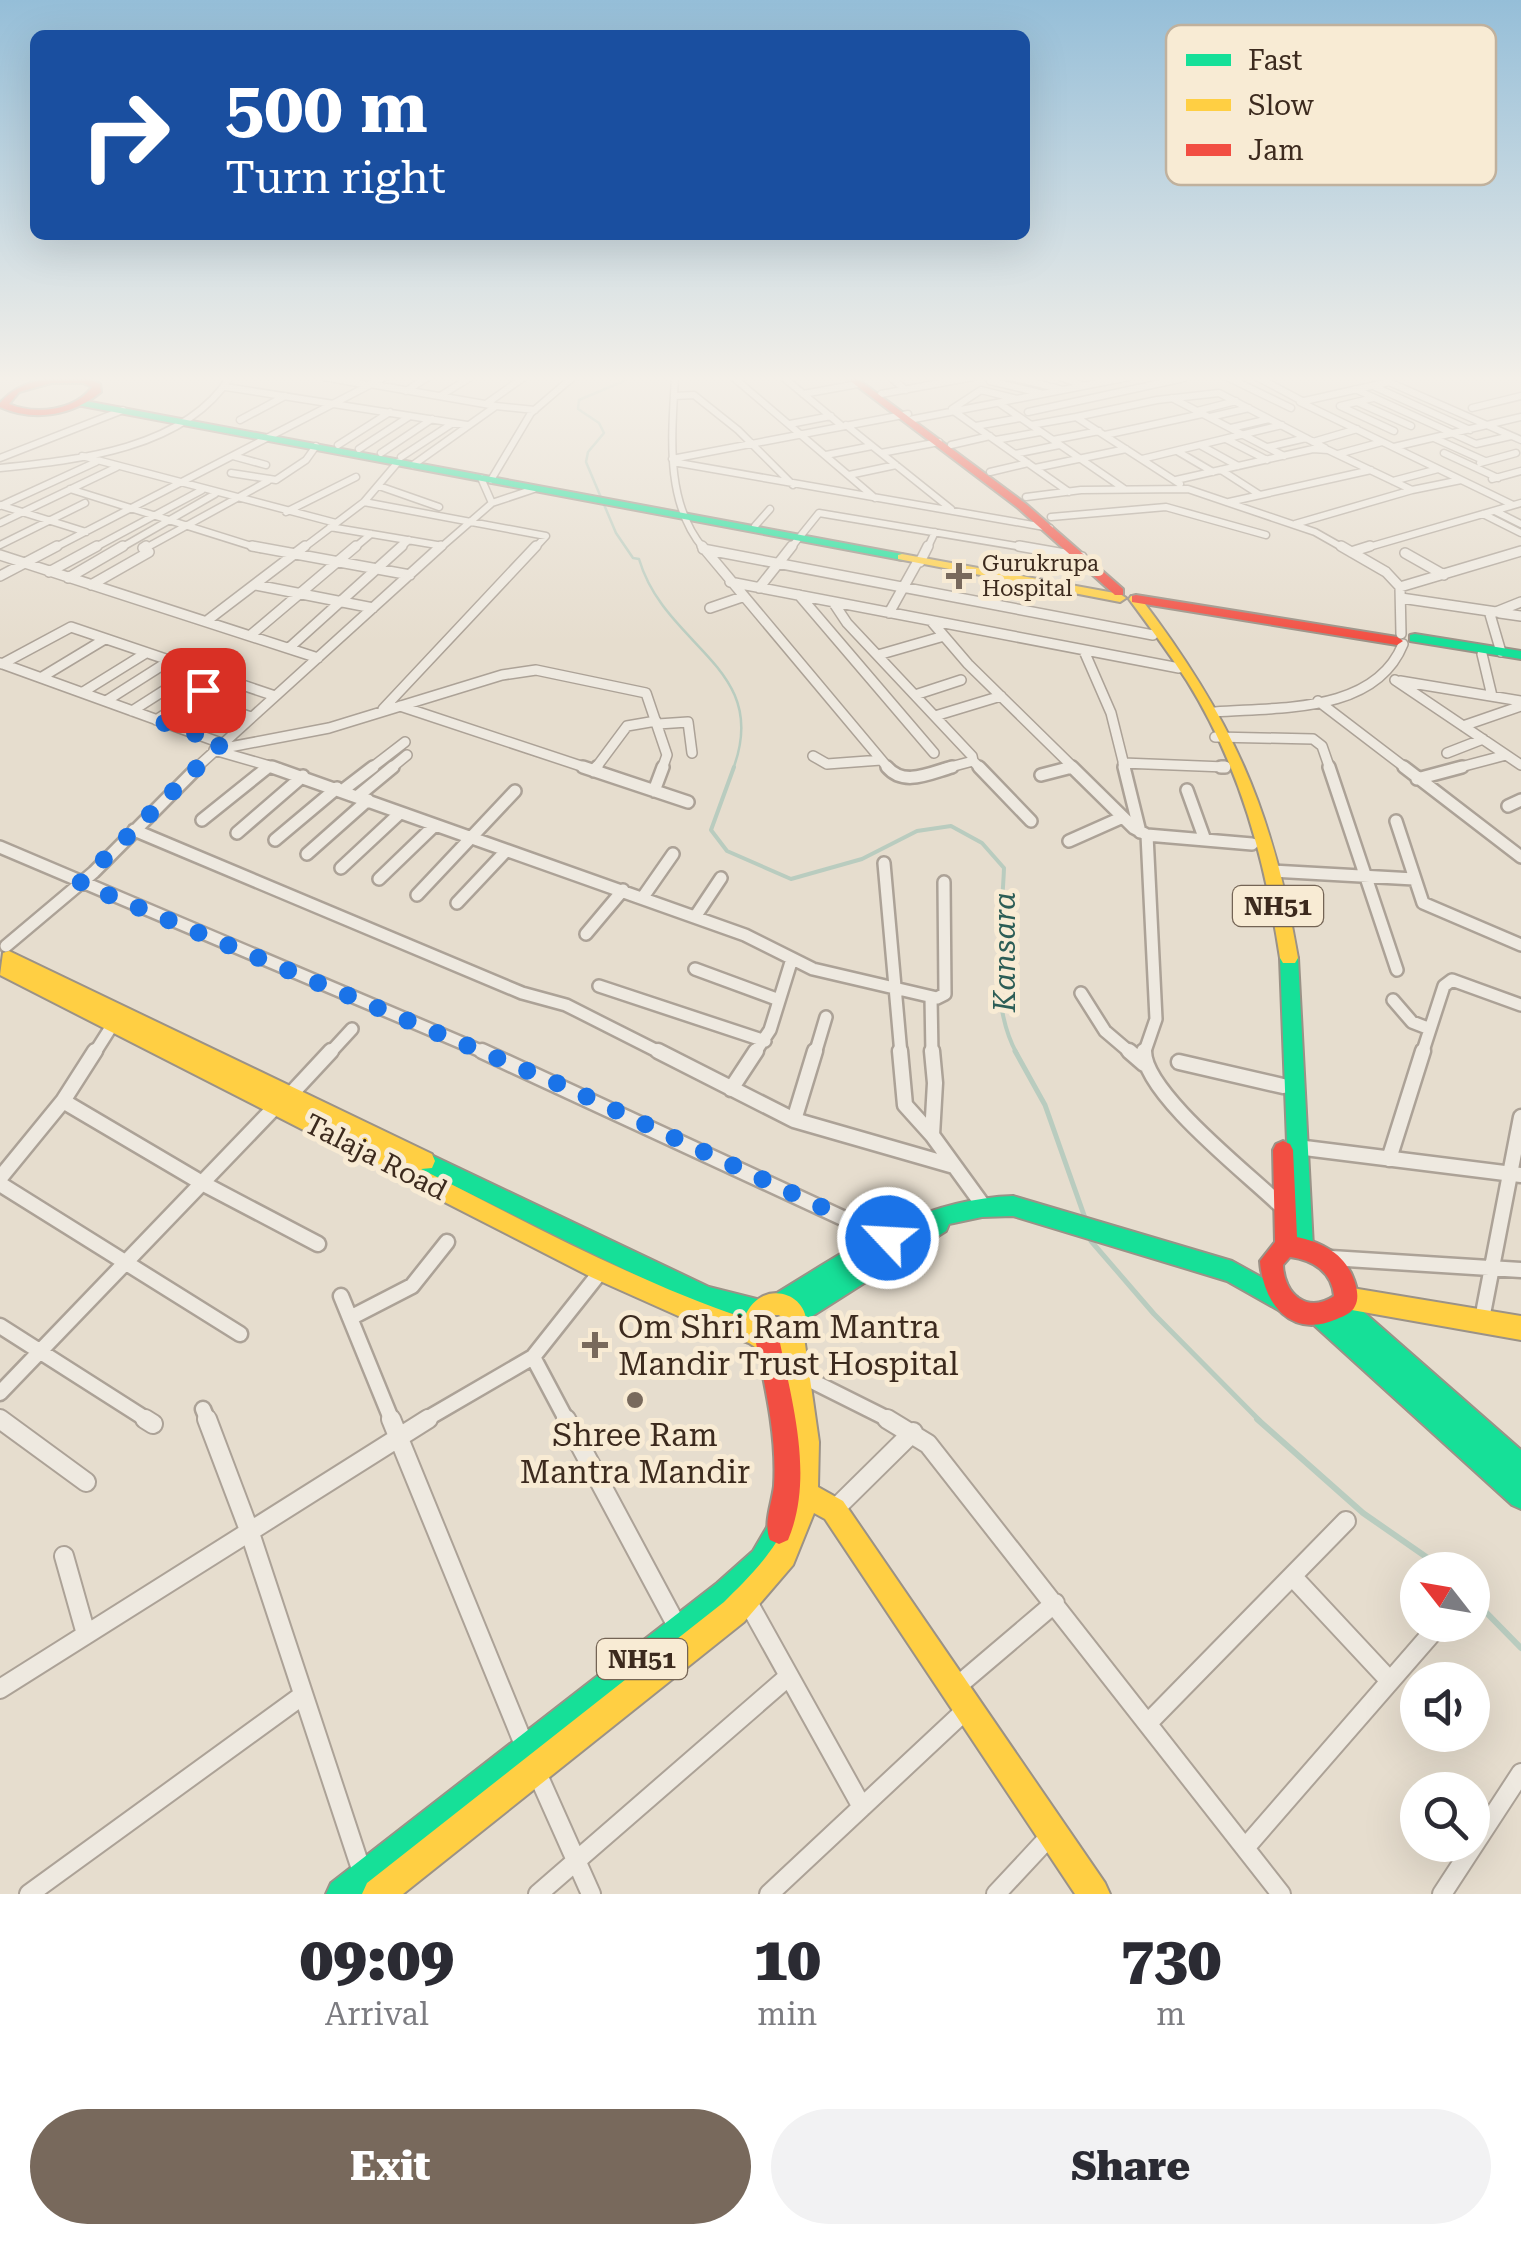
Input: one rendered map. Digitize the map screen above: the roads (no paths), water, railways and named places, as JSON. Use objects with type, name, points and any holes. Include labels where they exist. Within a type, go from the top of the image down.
[{"type":"main road","points":[[428,465],[798,537]]},
{"type":"main road","name":"NH51","points":[[975,465],[1053,523],[1127,596],[1179,668],[1221,738],[1272,872],[1294,1001],[1294,1247]]},
{"type":"main road","name":"NH51","points":[[980,465],[1026,497],[1127,596],[1173,645],[1216,712],[1226,766],[1252,844],[1278,959],[1282,1207],[1294,1247]]},
{"type":"main road","points":[[488,478],[534,490],[581,494]]},
{"type":"main road","points":[[684,513],[1127,596],[1521,657]]},
{"type":"main road","name":"Talaja Road","points":[[3,956],[113,1024],[286,1098],[602,1270],[762,1339]]},
{"type":"main road","name":"Talaja Road","points":[[3,956],[286,1098],[706,1298],[761,1308]]},
{"type":"main road","points":[[788,1310],[912,1225],[986,1208],[1013,1206],[1229,1271],[1306,1315],[1324,1318],[1521,1496]]},
{"type":"main road","points":[[761,1308],[788,1310],[926,1234],[944,1218]]},
{"type":"main road","points":[[1229,1271],[1271,1260],[1294,1247],[1326,1258],[1340,1271],[1344,1303],[1521,1467]]},
{"type":"main road","points":[[1271,1260],[1270,1275],[1276,1291],[1289,1305]]},
{"type":"main road","points":[[1324,1318],[1344,1303],[1521,1328]]},
{"type":"main road","name":"NH51","points":[[378,1894],[765,1556],[796,1489],[755,1321],[761,1308]]},
{"type":"main road","name":"NH51","points":[[342,1894],[531,1760],[746,1600],[769,1578],[792,1542],[796,1489],[805,1445],[788,1310]]},
{"type":"main road","points":[[762,1339],[782,1344],[792,1336]]},
{"type":"main road","points":[[796,1489],[834,1510],[1094,1894]]},
{"type":"street","points":[[0,506],[90,465]]},
{"type":"street","points":[[111,465],[333,525],[443,546]]},
{"type":"street","points":[[0,576],[215,465]]},
{"type":"street","points":[[91,584],[150,552],[143,548],[299,465]]},
{"type":"street","points":[[208,620],[364,502],[396,465]]},
{"type":"street","points":[[492,503],[488,478],[497,465]]},
{"type":"street","points":[[674,465],[684,513],[703,549],[894,775],[908,780],[973,761]]},
{"type":"street","points":[[695,465],[954,512],[1053,523],[1166,507],[1266,536]]},
{"type":"street","points":[[773,465],[793,485]]},
{"type":"street","points":[[837,465],[875,498]]},
{"type":"street","points":[[848,475],[894,465]]},
{"type":"street","points":[[896,465],[954,512]]},
{"type":"street","points":[[990,472],[1015,465]]},
{"type":"street","points":[[1033,465],[1069,492]]},
{"type":"street","points":[[1036,468],[1049,465]]},
{"type":"street","points":[[1090,465],[1123,488]]},
{"type":"street","points":[[1152,465],[1188,490]]},
{"type":"street","points":[[1206,465],[1260,495]]},
{"type":"street","points":[[1176,480],[1241,465]]},
{"type":"street","points":[[1361,465],[1412,490]]},
{"type":"street","points":[[1430,465],[1517,504]]},
{"type":"street","points":[[1472,465],[1498,478]]},
{"type":"street","points":[[0,523],[117,467]]},
{"type":"street","points":[[1394,481],[1438,469]]},
{"type":"street","points":[[1225,503],[1371,470]]},
{"type":"street","points":[[1472,485],[1521,471]]},
{"type":"street","points":[[231,473],[268,481]]},
{"type":"street","points":[[286,512],[356,477]]},
{"type":"street","points":[[1292,525],[1461,480]]},
{"type":"street","points":[[379,486],[439,507]]},
{"type":"street","points":[[1026,497],[1123,488],[1188,490],[1292,525],[1351,552],[1386,572],[1400,588],[1405,639],[1395,664],[1380,678],[1338,698],[1216,712]]},
{"type":"street","points":[[70,489],[158,514],[228,540],[293,556],[410,575]]},
{"type":"street","points":[[49,572],[202,490]]},
{"type":"street","points":[[3,956],[218,747],[470,521],[492,503],[534,490]]},
{"type":"street","points":[[124,543],[215,494]]},
{"type":"street","points":[[0,545],[85,502]]},
{"type":"street","points":[[364,502],[544,534],[546,540],[380,712]]},
{"type":"street","points":[[1351,552],[1517,504]]},
{"type":"street","points":[[0,506],[128,546],[68,578]]},
{"type":"street","points":[[756,526],[770,509]]},
{"type":"street","points":[[889,613],[920,560],[942,510]]},
{"type":"street","points":[[1494,511],[1521,524]]},
{"type":"street","points":[[759,588],[822,513],[1087,558]]},
{"type":"street","points":[[1483,514],[1521,533]]},
{"type":"street","points":[[275,517],[303,524],[317,519]]},
{"type":"street","points":[[252,634],[371,534]]},
{"type":"street","points":[[289,648],[409,540]]},
{"type":"street","points":[[703,549],[1153,635]]},
{"type":"street","points":[[1400,588],[1521,552]]},
{"type":"street","points":[[1405,553],[1444,574]]},
{"type":"street","points":[[0,555],[318,658]]},
{"type":"street","points":[[730,582],[1179,668]]},
{"type":"street","points":[[256,585],[373,608]]},
{"type":"street","points":[[800,595],[934,753]]},
{"type":"street","points":[[710,608],[742,597]]},
{"type":"street","points":[[1401,598],[1521,616]]},
{"type":"street","points":[[833,602],[1030,821]]},
{"type":"street","points":[[1492,612],[1521,602]]},
{"type":"street","points":[[1492,612],[1492,696]]},
{"type":"street","points":[[932,622],[1001,696],[1144,834],[1252,844]]},
{"type":"street","points":[[1,664],[71,627],[275,696]]},
{"type":"street","points":[[878,655],[944,636]]},
{"type":"street","points":[[42,678],[105,639]]},
{"type":"street","points":[[1084,651],[1110,713],[1144,834],[1156,1019],[1144,1051],[1144,1064]]},
{"type":"street","points":[[82,692],[146,653]]},
{"type":"street","points":[[106,701],[169,660]]},
{"type":"street","points":[[1,664],[269,766],[745,935],[813,970],[931,997],[945,994],[944,882]]},
{"type":"street","points":[[218,747],[329,728],[502,675],[536,670],[646,693],[667,755],[654,791]]},
{"type":"street","points":[[1380,678],[1519,703]]},
{"type":"street","points":[[915,695],[961,680]]},
{"type":"street","points":[[1395,680],[1515,758]]},
{"type":"street","points":[[132,711],[179,681]]},
{"type":"street","points":[[156,720],[203,690]]},
{"type":"street","points":[[934,716],[1001,696]]},
{"type":"street","points":[[1318,701],[1521,856]]},
{"type":"street","points":[[206,702],[251,717]]},
{"type":"street","points":[[1463,726],[1519,703]]},
{"type":"street","points":[[400,706],[688,802]]},
{"type":"street","points":[[594,771],[630,724],[688,722],[692,753]]},
{"type":"street","points":[[1221,738],[1300,736],[1319,742],[1397,970]]},
{"type":"street","points":[[1447,753],[1483,739]]},
{"type":"street","points":[[275,840],[405,742]]},
{"type":"street","points":[[307,854],[407,755]]},
{"type":"street","points":[[812,756],[827,764],[881,760]]},
{"type":"street","points":[[1417,779],[1515,758]]},
{"type":"street","points":[[1123,762],[1226,766]]},
{"type":"street","points":[[202,820],[269,766]]},
{"type":"street","points":[[1041,775],[1072,767]]},
{"type":"street","points":[[236,833],[303,776]]},
{"type":"street","points":[[1187,790],[1206,840]]},
{"type":"street","points":[[417,894],[514,791]]},
{"type":"street","points":[[1508,806],[1521,800]]},
{"type":"street","points":[[341,868],[400,813]]},
{"type":"street","points":[[1069,841],[1123,817]]},
{"type":"street","points":[[1396,821],[1420,899],[1428,906],[1521,945]]},
{"type":"street","points":[[378,880],[434,826]]},
{"type":"street","points":[[134,830],[522,993],[566,1005],[794,1120],[954,1166]]},
{"type":"street","points":[[0,847],[566,1087],[888,1238]]},
{"type":"street","points":[[457,903],[506,850]]},
{"type":"street","points":[[643,898],[673,854]]},
{"type":"street","points":[[884,863],[905,1105],[986,1208]]},
{"type":"street","points":[[1272,872],[1414,879]]},
{"type":"street","points":[[696,917],[721,878]]},
{"type":"street","points":[[586,934],[623,890]]},
{"type":"street","points":[[731,1089],[765,1041],[792,959]]},
{"type":"street","points":[[694,969],[779,1000]]},
{"type":"street","points":[[1390,1159],[1444,986],[1452,980],[1521,1004]]},
{"type":"street","points":[[598,986],[765,1041]]},
{"type":"street","points":[[1081,993],[1104,1031],[1144,1064],[1162,1092],[1282,1207]]},
{"type":"street","points":[[931,997],[935,1076],[932,1135]]},
{"type":"street","points":[[1393,1000],[1412,1022],[1430,1029]]},
{"type":"street","points":[[794,1120],[826,1017]]},
{"type":"street","points":[[113,1024],[62,1101],[0,1181],[240,1334]]},
{"type":"street","points":[[0,1392],[352,1029]]},
{"type":"street","points":[[1179,1062],[1283,1086]]},
{"type":"street","points":[[62,1101],[202,1184],[318,1244]]},
{"type":"street","points":[[1481,1323],[1515,1175],[1521,1116]]},
{"type":"street","points":[[1296,1147],[1515,1175]]},
{"type":"street","points":[[350,1318],[412,1286],[446,1242]]},
{"type":"street","points":[[0,1689],[398,1436],[533,1357],[616,1253]]},
{"type":"street","points":[[1326,1258],[1521,1270]]},
{"type":"street","points":[[341,1296],[531,1760],[591,1894]]},
{"type":"street","points":[[0,1326],[152,1424]]},
{"type":"street","points":[[533,1357],[680,1630]]},
{"type":"street","points":[[797,1373],[913,1432],[928,1444],[1282,1894]]},
{"type":"street","points":[[203,1409],[249,1530],[364,1878]]},
{"type":"street","points":[[0,1418],[86,1482]]},
{"type":"street","points":[[834,1510],[913,1432]]},
{"type":"street","points":[[1148,1723],[1346,1521]]},
{"type":"street","points":[[64,1556],[86,1634]]},
{"type":"street","points":[[1292,1576],[1390,1682]]},
{"type":"street","points":[[746,1600],[862,1807]]},
{"type":"street","points":[[955,1688],[1054,1603]]},
{"type":"street","points":[[1246,1848],[1424,1642]]},
{"type":"street","points":[[538,1894],[788,1676]]},
{"type":"street","points":[[29,1894],[304,1694]]},
{"type":"street","points":[[769,1894],[968,1708]]},
{"type":"street","points":[[1442,1894],[1521,1773]]},
{"type":"street","points":[[996,1894],[1053,1833]]},
{"type":"waterway","name":"Kansara","points":[[587,465],[616,533],[633,558],[639,559],[652,589],[727,681],[738,706],[741,734],[733,769]]},
{"type":"waterway","name":"Kansara","points":[[734,767],[711,830],[727,851],[791,879],[862,859],[917,831],[951,826],[982,843],[1004,868],[999,987],[1002,1011],[1017,1054]]},
{"type":"waterway","name":"Kansara","points":[[1015,1051],[1045,1105],[1085,1218]]},
{"type":"waterway","name":"Kansara","points":[[1091,1241],[1154,1314],[1260,1421]]},
{"type":"waterway","name":"Kansara","points":[[1257,1419],[1363,1513],[1419,1552]]},
{"type":"waterway","name":"Kansara","points":[[1490,1616],[1521,1648]]},
{"type":"place","name":"Gurukrupa Hospital","points":[[959,576]]},
{"type":"place","name":"Om Shri Ram Mantra Mandir Trust Hospital","points":[[595,1345]]},
{"type":"place","name":"Shree Ram Mantra Mandir","points":[[635,1400]]}]
